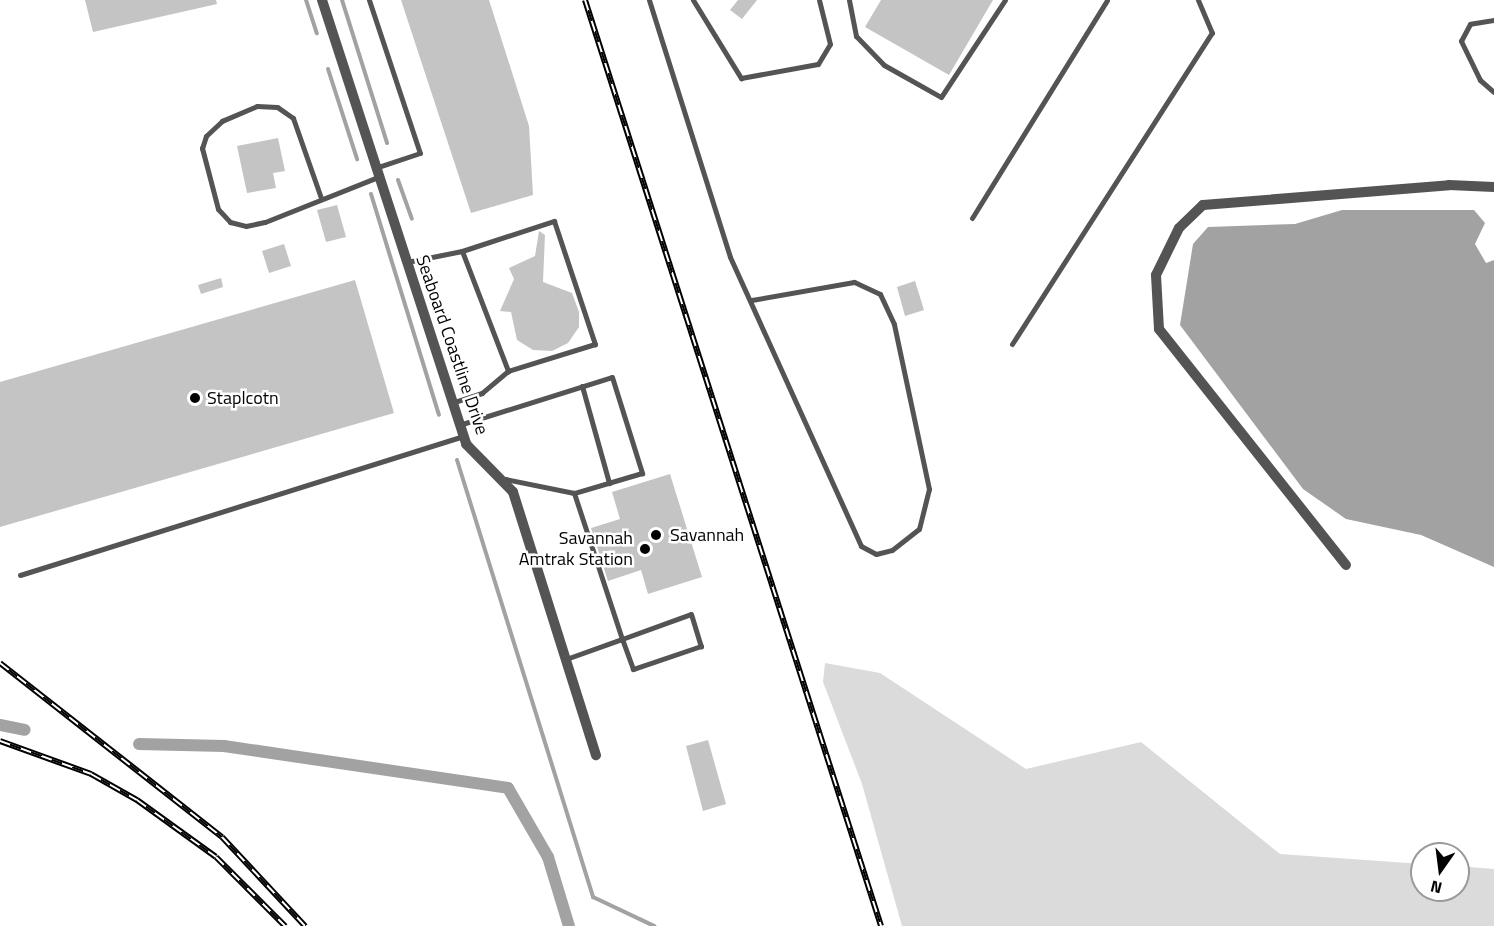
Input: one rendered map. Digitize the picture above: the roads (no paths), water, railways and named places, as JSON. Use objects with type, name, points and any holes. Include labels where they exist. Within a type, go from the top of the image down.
[{"type":"street","name":"Seaboard Coastline Drive","points":[[322,0],[461,431],[504,479],[596,754]]},
{"type":"street","points":[[1346,565],[1159,329],[1156,274],[1179,228],[1203,205],[1449,185],[1494,187]]},
{"type":"lane","points":[[321,198],[293,118],[277,107],[257,106],[222,121],[206,136],[202,148],[216,199],[230,222],[246,226],[265,222],[321,198],[420,153],[369,0]]},
{"type":"lane","points":[[649,0],[730,257],[752,300],[861,546],[876,554],[892,550],[919,529],[929,489],[894,324],[880,294],[854,282],[752,300]]},
{"type":"lane","points":[[693,0],[741,78],[818,64],[830,44],[819,0]]},
{"type":"lane","points":[[849,0],[856,36],[884,65],[941,97],[1005,0]]},
{"type":"lane","points":[[972,218],[1107,0]]},
{"type":"lane","points":[[1012,344],[1212,33],[1198,0]]},
{"type":"lane","points":[[1494,20],[1470,24],[1461,41],[1480,80],[1494,92]]},
{"type":"lane","points":[[405,262],[462,251],[554,221],[595,344],[508,372],[482,393],[452,403]]},
{"type":"lane","points":[[462,251],[508,372]]},
{"type":"lane","points":[[20,575],[461,431],[612,377],[642,473],[574,494],[504,479]]},
{"type":"lane","points":[[582,386],[609,483]]},
{"type":"lane","points":[[566,659],[622,639],[691,614],[701,646],[633,669],[622,639],[574,494]]},
{"type":"waterway","points":[[306,0],[317,33]]},
{"type":"waterway","points":[[342,0],[387,143]]},
{"type":"waterway","points":[[328,69],[357,159]]},
{"type":"waterway","points":[[398,180],[412,219]]},
{"type":"waterway","points":[[371,194],[439,415]]},
{"type":"waterway","points":[[457,460],[593,897],[654,926]]},
{"type":"waterway","points":[[0,725],[25,730]]},
{"type":"waterway","points":[[139,744],[224,746],[508,788],[548,857],[569,926]]},
{"type":"railway","points":[[585,0],[881,926]]},
{"type":"railway","points":[[0,663],[222,837],[305,926]]},
{"type":"railway","points":[[0,741],[91,774],[137,800],[216,857],[285,926]]},
{"type":"place","name":"Staplcotn","points":[[195,398]]},
{"type":"place","name":"Savannah","points":[[656,535]]},
{"type":"place","name":"Savannah Amtrak Station","points":[[645,549]]}]
